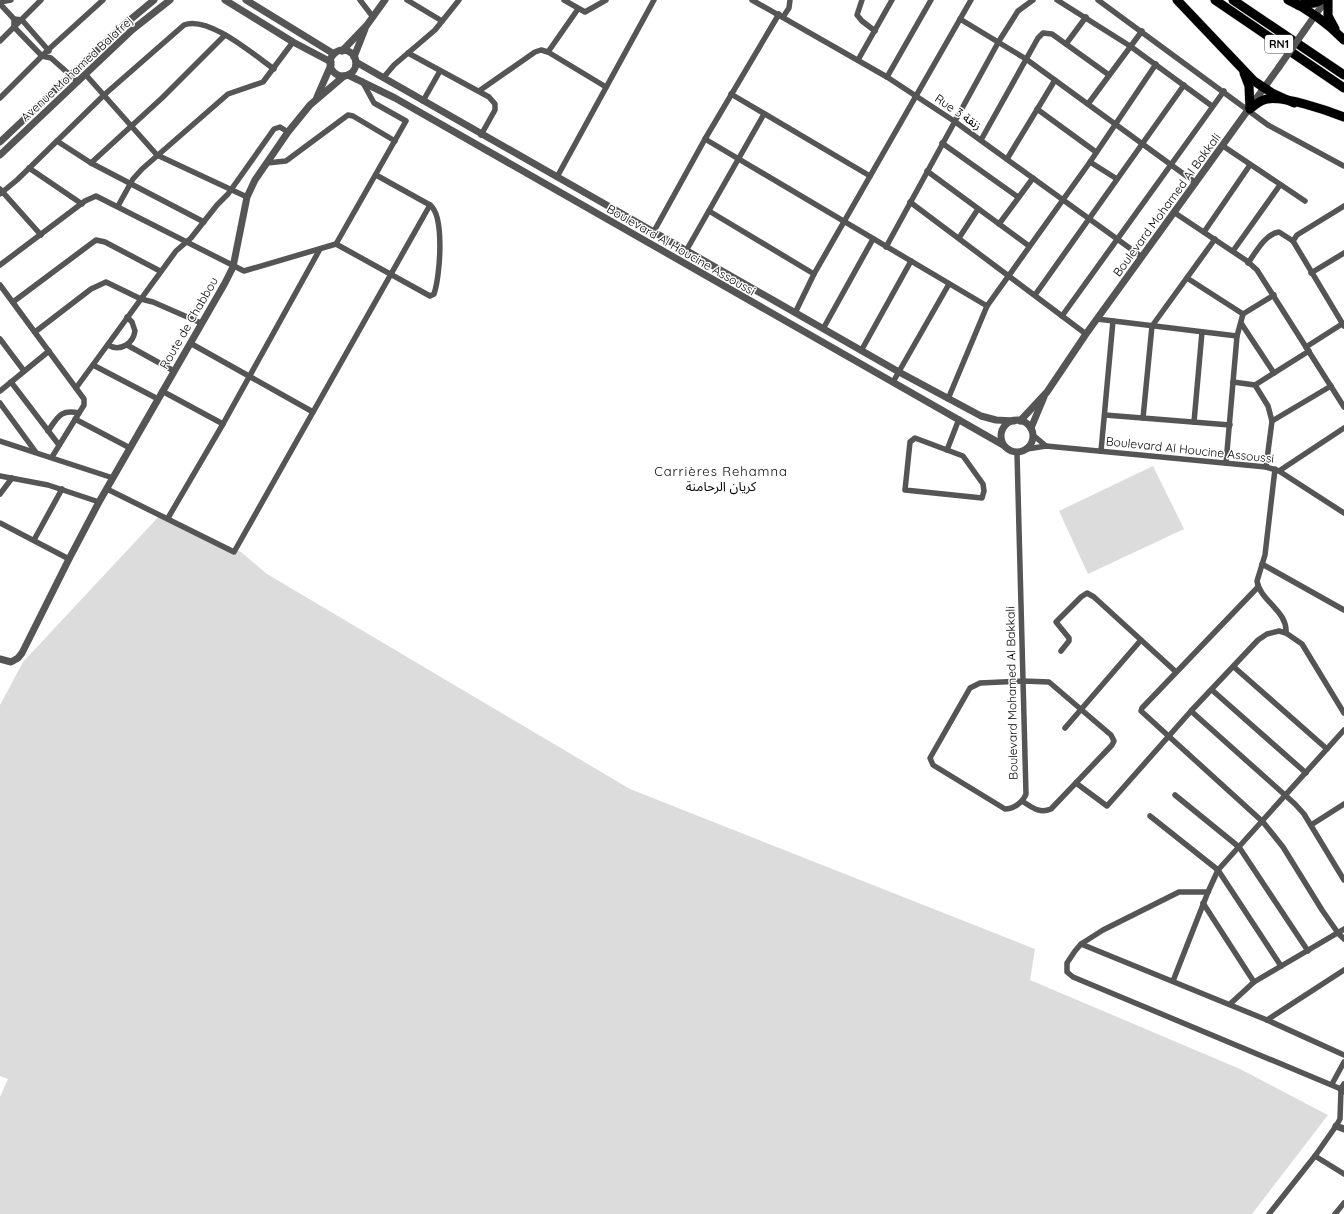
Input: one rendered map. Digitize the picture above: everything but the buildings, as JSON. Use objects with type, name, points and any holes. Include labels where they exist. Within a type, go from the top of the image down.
[{"type":"highway","points":[[1177,0],[1243,70],[1264,88],[1294,103]]},
{"type":"highway","name":"RN1","points":[[1215,0],[1344,88]]},
{"type":"highway","name":"RN1","points":[[1233,0],[1344,75]]},
{"type":"highway","points":[[1288,0],[1315,16],[1344,40]]},
{"type":"highway","points":[[1298,5],[1314,4],[1321,0]]},
{"type":"highway","points":[[1327,0],[1328,16],[1336,32]]},
{"type":"highway","points":[[1243,70],[1249,86],[1250,110]]},
{"type":"highway","points":[[1250,110],[1266,99],[1322,109],[1344,117]]},
{"type":"street","points":[[11,0],[0,3],[14,18],[22,20],[49,49],[51,58]]},
{"type":"street","points":[[0,40],[41,0]]},
{"type":"street","points":[[0,98],[49,49],[103,0]]},
{"type":"street","name":"Avenue Mohamed Balafrej","points":[[0,142],[70,75],[154,0]]},
{"type":"street","name":"Avenue Mohamed Balafrej","points":[[0,155],[132,30],[170,0]]},
{"type":"street","points":[[225,0],[331,64],[335,73],[346,75],[353,71],[355,59],[367,25]]},
{"type":"street","points":[[246,0],[334,54]]},
{"type":"street","points":[[360,0],[373,17]]},
{"type":"street","points":[[331,64],[334,54],[342,50],[367,25],[385,0]]},
{"type":"street","points":[[407,0],[442,21]]},
{"type":"street","points":[[383,78],[394,65],[442,21],[458,0]]},
{"type":"street","points":[[564,0],[578,9],[587,12],[606,0]]},
{"type":"street","points":[[557,177],[654,0]]},
{"type":"street","name":"Rue 3 زنقة","points":[[752,0],[858,60],[916,96],[981,140],[1142,257]]},
{"type":"street","points":[[653,233],[731,94],[781,16],[789,8],[790,0]]},
{"type":"street","points":[[862,0],[857,15],[875,31]]},
{"type":"street","points":[[858,60],[892,0]]},
{"type":"street","points":[[887,77],[931,0]]},
{"type":"street","points":[[795,313],[814,274],[971,0]]},
{"type":"street","points":[[886,246],[999,42],[1018,11],[1033,0]]},
{"type":"street","points":[[1057,0],[1130,46],[1212,106]]},
{"type":"street","points":[[1098,0],[1276,130],[1344,166]]},
{"type":"street","name":"Boulevard Mohamed Al Bakkali","points":[[1031,428],[1047,392],[1086,334],[1250,110],[1327,0]]},
{"type":"street","points":[[548,52],[578,9]]},
{"type":"street","points":[[1066,44],[1086,17]]},
{"type":"street","points":[[14,18],[14,27],[42,56],[51,58],[78,82]]},
{"type":"street","points":[[960,19],[1026,59],[1196,183]]},
{"type":"street","points":[[41,235],[1,192],[29,168],[104,95],[184,25],[194,22],[225,35],[274,69]]},
{"type":"street","points":[[1088,104],[1142,31]]},
{"type":"street","points":[[981,140],[1039,36],[1043,33],[1050,33],[1109,75]]},
{"type":"street","points":[[91,163],[171,90],[225,35]]},
{"type":"street","points":[[118,206],[130,184],[142,169],[228,94],[236,90],[259,84],[266,79],[293,42]]},
{"type":"street","points":[[342,50],[349,52],[355,59]]},
{"type":"street","points":[[479,91],[537,51],[543,50],[606,87]]},
{"type":"street","points":[[408,53],[492,99],[496,108],[481,135]]},
{"type":"street","name":"Boulevard Al Houcine Assoussi","points":[[355,59],[383,78],[481,135],[948,399],[981,416],[996,420],[1017,421]]},
{"type":"street","name":"Route de Chabbou","points":[[317,97],[331,64]]},
{"type":"street","points":[[948,399],[987,306],[1090,162],[1156,64]]},
{"type":"street","points":[[423,100],[440,71]]},
{"type":"street","points":[[86,75],[157,155],[247,197]]},
{"type":"street","name":"Boulevard Al Houcine Assoussi","points":[[346,75],[362,81],[1003,445]]},
{"type":"street","name":"Route de Chabbou","points":[[3,660],[15,661],[22,653],[99,502],[233,267],[247,197],[255,180],[288,132],[317,97],[346,75]]},
{"type":"street","points":[[1007,159],[1055,80]]},
{"type":"street","points":[[0,265],[82,204],[96,196],[118,206],[233,267],[244,271],[336,244],[406,122],[374,103],[362,81]]},
{"type":"street","points":[[1035,295],[1184,85]]},
{"type":"street","points":[[1062,316],[1224,91]]},
{"type":"street","points":[[731,94],[870,176]]},
{"type":"street","points":[[1037,109],[1096,152]]},
{"type":"street","points":[[686,251],[764,114]]},
{"type":"street","points":[[267,163],[286,161],[348,115],[353,116],[395,141]]},
{"type":"street","points":[[76,388],[160,271],[231,190],[275,128],[280,127],[288,132]]},
{"type":"street","points":[[705,139],[987,306]]},
{"type":"street","points":[[57,141],[91,163],[204,222]]},
{"type":"street","points":[[942,143],[1018,197]]},
{"type":"street","points":[[1223,146],[1305,201]]},
{"type":"street","points":[[1090,162],[1117,179]]},
{"type":"street","points":[[1204,232],[1250,165]]},
{"type":"street","points":[[29,168],[82,204]]},
{"type":"street","points":[[928,170],[1029,246]]},
{"type":"street","points":[[336,244],[430,296],[434,294],[438,270],[439,227],[436,213],[430,205],[376,175]]},
{"type":"street","points":[[1000,224],[1033,178]]},
{"type":"street","points":[[1233,252],[1280,185]]},
{"type":"street","points":[[910,202],[1086,334]]},
{"type":"street","points":[[107,489],[234,552],[430,205]]},
{"type":"street","points":[[1293,241],[1297,235],[1344,206]]},
{"type":"street","points":[[959,238],[978,208]]},
{"type":"street","points":[[1338,210],[1344,214]]},
{"type":"street","points":[[709,211],[814,274]]},
{"type":"street","points":[[1175,213],[1215,239],[1257,270],[1344,407]]},
{"type":"street","points":[[1233,382],[1255,385],[1343,325],[1293,241],[1279,232],[1273,233],[1267,238],[1248,262]]},
{"type":"street","points":[[823,329],[873,239]]},
{"type":"street","points":[[1143,418],[1152,326],[1215,239]]},
{"type":"street","points":[[13,302],[96,240],[105,242],[160,271]]},
{"type":"street","points":[[168,518],[223,424],[320,249]]},
{"type":"street","points":[[1311,273],[1344,253]]},
{"type":"street","points":[[862,351],[911,261]]},
{"type":"street","points":[[1187,278],[1243,314]]},
{"type":"street","points":[[35,332],[84,294],[102,283],[110,283],[141,299],[153,302],[201,323]]},
{"type":"street","points":[[893,382],[948,284]]},
{"type":"street","points":[[0,285],[76,388],[84,402],[79,413],[52,457]]},
{"type":"street","points":[[1226,463],[1237,336],[1243,314],[1274,295]]},
{"type":"street","points":[[108,345],[118,348],[127,345],[135,330],[128,317]]},
{"type":"street","points":[[1097,319],[1237,336]]},
{"type":"street","points":[[1101,451],[1113,321]]},
{"type":"street","points":[[1241,323],[1274,373]]},
{"type":"street","points":[[1194,422],[1202,332]]},
{"type":"street","points":[[0,339],[24,371]]},
{"type":"street","points":[[190,343],[314,412]]},
{"type":"street","points":[[127,345],[174,371]]},
{"type":"street","points":[[0,391],[49,351]]},
{"type":"street","points":[[93,365],[158,399]]},
{"type":"street","points":[[11,382],[59,445]]},
{"type":"street","points":[[1255,385],[1268,406],[1272,421],[1266,468]]},
{"type":"street","points":[[1272,421],[1330,386]]},
{"type":"street","points":[[162,392],[223,424]]},
{"type":"street","name":"Boulevard Mohamed Al Bakkali","points":[[1017,421],[1047,392]]},
{"type":"street","points":[[0,403],[35,451]]},
{"type":"street","points":[[48,431],[62,413],[70,411],[79,413]]},
{"type":"street","points":[[1105,415],[1230,425]]},
{"type":"street","points":[[75,419],[130,448]]},
{"type":"street","points":[[947,450],[959,419]]},
{"type":"street","points":[[1017,421],[1031,428],[1033,435],[1032,443],[1027,449],[1017,453],[1010,451],[1003,445],[1001,437],[1006,424],[1017,421]]},
{"type":"street","points":[[1286,633],[1284,620],[1258,587],[1257,577],[1262,564],[1277,470],[1344,428]]},
{"type":"street","points":[[1033,435],[1046,446]]},
{"type":"street","points":[[915,438],[947,450],[960,454],[965,459],[983,484],[984,491],[982,498],[905,490],[910,442],[912,439],[915,438]]},
{"type":"street","points":[[0,441],[35,451],[113,478]]},
{"type":"street","name":"Boulevard Al Houcine Assoussi","points":[[1027,449],[1046,446],[1226,463],[1277,470],[1344,513]]},
{"type":"street","name":"Boulevard Mohamed Al Bakkali","points":[[1017,453],[1026,794],[1022,801]]},
{"type":"street","points":[[0,476],[62,489],[99,502]]},
{"type":"street","points":[[0,494],[12,478]]},
{"type":"street","points":[[34,540],[62,489]]},
{"type":"street","points":[[0,523],[69,559]]},
{"type":"street","points":[[1262,564],[1344,610]]},
{"type":"street","points":[[1258,587],[1175,671],[1141,711],[1263,822],[1283,848],[1338,933],[1344,939]]},
{"type":"street","points":[[1061,651],[1069,641],[1069,638],[1056,622],[1081,597],[1091,594],[1175,671]]},
{"type":"street","points":[[1076,783],[1107,806],[1191,711],[1263,636],[1273,632],[1286,633],[1302,644],[1344,713]]},
{"type":"street","points":[[1065,728],[1141,640]]},
{"type":"street","points":[[1234,667],[1327,749]]},
{"type":"street","points":[[1023,681],[1049,682],[1081,709],[1111,734],[1114,741],[1112,745],[1054,807],[1046,811],[1037,810],[1022,801],[1012,808],[1005,809],[933,766],[930,758],[973,686],[980,683],[1023,681]]},
{"type":"street","points":[[1212,690],[1306,773]]},
{"type":"street","points":[[1191,711],[1299,808],[1344,880]]},
{"type":"street","points":[[1173,981],[1203,903],[1218,870],[1263,822],[1344,730]]},
{"type":"street","points":[[1175,795],[1239,847],[1308,951]]},
{"type":"street","points":[[1311,825],[1344,804]]},
{"type":"street","points":[[1150,816],[1218,870],[1281,966]]},
{"type":"street","points":[[1208,892],[1189,890],[1175,894],[1103,930],[1081,944],[1070,957],[1066,969],[1073,977],[1343,1088],[1340,1119],[1336,1126],[1315,1156],[1269,1214]]},
{"type":"street","points":[[1203,903],[1254,982]]},
{"type":"street","points":[[1230,1004],[1254,982],[1344,929]]},
{"type":"street","points":[[1081,944],[1230,1004],[1344,1055]]},
{"type":"street","points":[[1267,1020],[1344,970]]},
{"type":"street","points":[[1332,1084],[1344,1062]]},
{"type":"street","points":[[1336,1126],[1344,1130]]},
{"type":"street","points":[[1315,1156],[1344,1174]]},
{"type":"street","points":[[1335,1214],[1344,1203]]},
{"type":"shaded area","points":[[1153,466],[1184,529],[1088,574],[1059,511]]},
{"type":"shaded area","points":[[162,513],[241,552],[267,574],[630,789],[1035,949],[1030,980],[1240,1069],[1328,1115],[1252,1214],[0,1214],[0,1097],[8,1079],[0,1076],[0,705],[23,662]]},
{"type":"district","name":"Carrières Rehamna كريان الرحامنة","points":[[721,478]]}]
